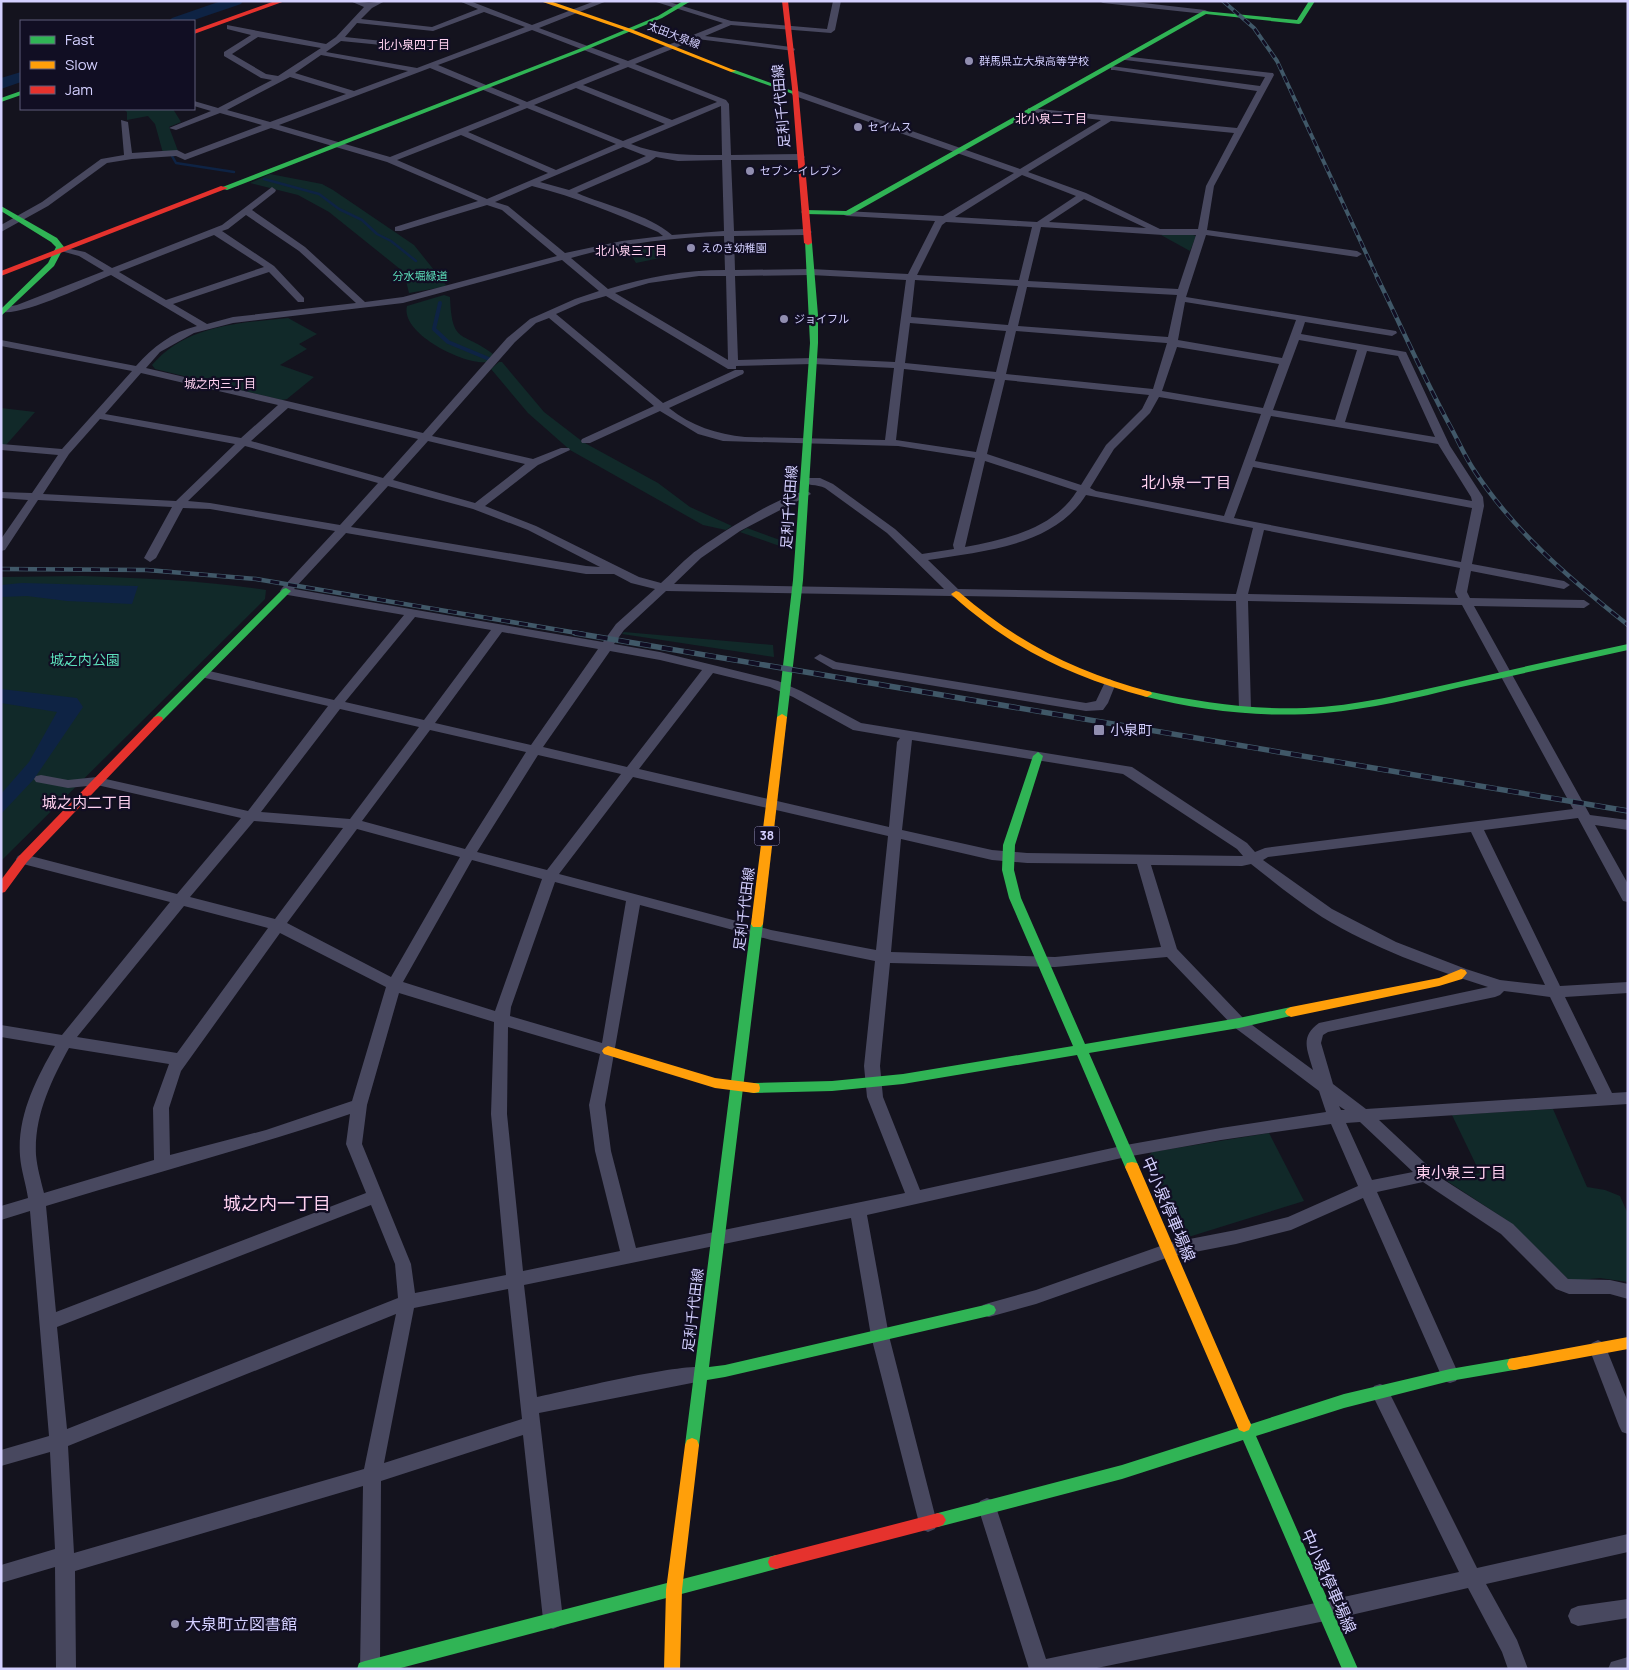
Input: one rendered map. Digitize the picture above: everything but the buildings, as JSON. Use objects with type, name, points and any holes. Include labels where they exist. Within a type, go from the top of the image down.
[{"type":"main road","points":[[195,27],[268,1]]},
{"type":"main road","points":[[195,32],[282,1]]},
{"type":"main road","name":"太田大泉線","points":[[543,1],[629,30],[796,93]]},
{"type":"main road","points":[[1,274],[586,48],[677,8],[688,1]]},
{"type":"main road","name":"足利千代田線","points":[[672,1669],[674,1590],[786,689],[797,590],[806,480],[814,315],[796,93],[785,1]]},
{"type":"main road","points":[[805,212],[847,213],[1205,12],[1300,22],[1312,1]]},
{"type":"main road","points":[[1,94],[20,87]]},
{"type":"main road","points":[[1,100],[20,93]]},
{"type":"main road","points":[[1,208],[54,240],[61,251]]},
{"type":"main road","points":[[3,312],[51,264],[61,251]]},
{"type":"main road","points":[[1,889],[23,859],[97,781],[286,592]]},
{"type":"main road","points":[[956,594],[983,619],[1026,647],[1084,675],[1168,698],[1245,709],[1296,711],[1347,707],[1393,699],[1628,647]]},
{"type":"main road","name":"中小泉停車場線","points":[[1038,756],[1013,828],[1008,857],[1015,898],[1350,1669]]},
{"type":"main road","points":[[608,1052],[715,1083],[737,1087],[758,1088],[872,1082],[904,1079],[1239,1023],[1440,982],[1458,976],[1460,973]]},
{"type":"main road","points":[[701,1374],[725,1371],[989,1310]]},
{"type":"main road","points":[[368,1668],[553,1618],[674,1590],[1122,1472],[1344,1401],[1450,1375],[1628,1343]]},
{"type":"street","points":[[354,1],[369,6]]},
{"type":"street","points":[[173,128],[220,110],[289,74],[330,47],[369,6],[380,1]]},
{"type":"street","points":[[463,1],[723,102],[726,106],[731,271],[728,362]]},
{"type":"street","points":[[1,229],[45,204],[102,162],[128,156],[177,153],[185,157],[603,1]]},
{"type":"street","points":[[657,1],[730,23],[828,31],[830,30],[837,1]]},
{"type":"street","points":[[1103,1],[1205,12]]},
{"type":"street","points":[[356,20],[433,29],[485,9]]},
{"type":"street","points":[[390,160],[673,48],[730,23]]},
{"type":"street","points":[[230,27],[257,34],[330,47]]},
{"type":"street","points":[[429,48],[433,29]]},
{"type":"street","points":[[257,34],[227,54],[264,76],[279,79]]},
{"type":"street","points":[[696,37],[791,49]]},
{"type":"street","points":[[339,39],[429,48],[451,59]]},
{"type":"street","points":[[320,53],[419,71]]},
{"type":"street","points":[[921,558],[996,545],[1046,527],[1068,509],[1085,490],[1110,447],[1146,411],[1156,393],[1173,342],[1175,323],[1182,296],[1202,232],[1210,186],[1270,75],[1125,58]]},
{"type":"street","points":[[432,66],[620,145],[653,155],[678,158],[801,157]]},
{"type":"street","points":[[1114,68],[1262,89]]},
{"type":"street","points":[[289,74],[355,94]]},
{"type":"street","points":[[578,86],[671,123]]},
{"type":"street","points":[[796,93],[961,150],[1083,195],[1163,232]]},
{"type":"street","points":[[398,229],[489,202],[723,102]]},
{"type":"street","points":[[195,103],[390,160],[469,195],[505,208],[606,292],[728,362],[739,372],[586,441]]},
{"type":"street","points":[[1031,110],[1239,131]]},
{"type":"street","points":[[890,442],[910,277],[940,220],[1109,118]]},
{"type":"street","points":[[124,122],[128,156]]},
{"type":"street","points":[[462,132],[556,172]]},
{"type":"street","points":[[570,193],[646,160],[653,155]]},
{"type":"street","points":[[532,183],[570,193],[595,204],[606,206],[661,230],[669,237]]},
{"type":"street","points":[[3,312],[20,308],[214,231],[232,222],[272,190]]},
{"type":"street","points":[[961,551],[959,545],[1037,226],[1083,195]]},
{"type":"street","points":[[247,211],[310,255],[360,301],[361,305]]},
{"type":"street","points":[[847,213],[1037,226],[1202,232],[1357,254]]},
{"type":"street","points":[[214,231],[271,268],[301,300]]},
{"type":"street","points":[[1,548],[65,452],[138,369],[156,350],[168,342],[204,326],[233,320],[403,300],[596,249],[669,237],[730,233],[807,232]]},
{"type":"street","points":[[61,251],[78,252],[204,326]]},
{"type":"street","points":[[166,303],[271,268]]},
{"type":"street","points":[[286,592],[511,340],[533,322],[548,313],[606,292],[666,277],[731,271],[811,272],[1022,284],[1182,296],[1301,319],[1392,333]]},
{"type":"street","points":[[548,313],[661,406],[688,425],[702,432],[723,438],[890,442],[981,456],[1093,494],[1564,585]]},
{"type":"street","points":[[1228,520],[1301,319]]},
{"type":"street","points":[[905,320],[1173,342],[1285,362]]},
{"type":"street","points":[[1295,336],[1402,354],[1442,441],[1477,497],[1478,506],[1461,592],[1628,897]]},
{"type":"street","points":[[1,343],[138,369],[534,463]]},
{"type":"street","points":[[1339,424],[1363,348]]},
{"type":"street","points":[[728,362],[813,361],[899,365],[1156,393],[1442,441]]},
{"type":"street","points":[[150,558],[179,504],[243,442],[286,404]]},
{"type":"street","points":[[98,416],[243,442],[476,507],[532,528],[613,571],[635,580],[662,587],[956,594],[1584,604]]},
{"type":"street","points":[[1,447],[65,452]]},
{"type":"street","points":[[476,507],[534,463],[565,450]]},
{"type":"street","points":[[1248,463],[1478,506]]},
{"type":"street","points":[[806,480],[820,481],[830,486],[891,532],[921,558],[956,594]]},
{"type":"street","points":[[368,1668],[372,1474],[407,1302],[403,1264],[354,1144],[359,1105],[394,985],[468,855],[535,749],[620,627],[697,556],[729,533],[805,494]]},
{"type":"street","points":[[1,495],[224,508],[343,530],[586,570],[613,571]]},
{"type":"street","points":[[1245,709],[1242,590],[1259,526]]},
{"type":"street","points":[[286,592],[500,628],[710,668],[757,679],[786,689],[852,726],[1130,772],[1242,846],[1253,859],[1327,913],[1391,946],[1460,973],[1500,985],[1557,992],[1628,987]]},
{"type":"street","points":[[66,1669],[59,1441],[37,1201],[28,1155],[32,1112],[49,1070],[65,1042],[180,899],[251,816],[337,704],[412,613]]},
{"type":"street","points":[[162,1164],[161,1108],[174,1069],[500,628]]},
{"type":"street","points":[[820,658],[833,665],[1086,707],[1098,707],[1102,703],[1110,683]]},
{"type":"street","points":[[553,1618],[515,1279],[499,1114],[501,1018],[503,1007],[550,876],[629,770],[710,668]]},
{"type":"street","points":[[205,674],[1008,857],[1143,860],[1253,859],[1265,853],[1475,825],[1584,816],[1628,824]]},
{"type":"street","points":[[907,736],[904,742],[882,956],[872,1082],[874,1097],[914,1196]]},
{"type":"street","points":[[41,779],[68,784],[97,781],[251,816],[355,824],[756,931],[882,956],[1043,961],[1170,951]]},
{"type":"street","points":[[1475,825],[1607,1099]]},
{"type":"street","points":[[23,859],[278,926],[394,985],[608,1052]]},
{"type":"street","points":[[1143,860],[1170,951],[1239,1023],[1363,1115],[1435,1183],[1507,1229],[1562,1284],[1574,1288],[1610,1286],[1628,1292]]},
{"type":"street","points":[[630,1256],[603,1152],[597,1105],[634,899]]},
{"type":"street","points":[[1450,1375],[1336,1117],[1313,1043],[1317,1032],[1324,1028],[1495,991],[1500,985]]},
{"type":"street","points":[[1396,991],[1410,1009]]},
{"type":"street","points":[[1,1031],[181,1060]]},
{"type":"street","points":[[1,1458],[59,1441],[407,1302],[858,1210],[914,1196],[1126,1151],[1220,1134],[1336,1117],[1628,1098]]},
{"type":"street","points":[[1,1213],[162,1164],[266,1136],[359,1105]]},
{"type":"street","points":[[989,1310],[1036,1297],[1169,1250],[1236,1237],[1290,1222],[1367,1188],[1425,1174]]},
{"type":"street","points":[[47,1323],[376,1196]]},
{"type":"street","points":[[858,1210],[880,1336],[928,1523]]},
{"type":"street","points":[[1598,1348],[1628,1426]]},
{"type":"street","points":[[1,1574],[64,1560],[372,1474],[531,1416],[676,1377],[701,1374]]},
{"type":"street","points":[[1380,1392],[1473,1579],[1510,1647],[1518,1669]]},
{"type":"street","points":[[987,1507],[1041,1669],[1324,1611],[1628,1543]]},
{"type":"street","points":[[1578,1616],[1628,1608]]},
{"type":"street","points":[[1618,1669],[1628,1668]]},
{"type":"green space","points":[[125,110],[174,110],[181,122],[169,127],[178,151],[163,153],[155,124],[148,116],[127,120],[127,112]]},
{"type":"green space","name":"分水堀緑道","points":[[270,174],[322,184],[333,190],[414,245],[446,285],[409,293],[405,277],[400,269],[329,212],[298,195],[250,183]]},
{"type":"green space","points":[[1190,234],[1196,236],[1190,251],[1161,235]]},
{"type":"green space","points":[[651,244],[660,258],[636,263],[627,248]]},
{"type":"green space","name":"分水堀緑道","points":[[444,295],[450,297],[451,313],[456,330],[493,354],[488,362],[465,359],[451,353],[424,337],[414,327],[408,317],[407,306]]},
{"type":"green space","points":[[288,318],[317,334],[299,344],[307,349],[280,365],[314,377],[287,399],[282,400],[155,369],[152,365],[181,341],[214,328]]},
{"type":"green space","points":[[499,362],[502,362],[544,412],[583,442],[658,483],[690,507],[732,526],[726,530],[703,525],[570,450],[528,413],[491,369]]},
{"type":"green space","points":[[1,408],[35,412],[6,445],[1,445]]},
{"type":"green space","points":[[747,528],[788,543],[788,549],[740,532]]},
{"type":"green space","name":"城之内公園","points":[[82,576],[174,580],[266,590],[265,599],[1,861],[1,577]]},
{"type":"green space","points":[[624,632],[773,645],[774,657],[622,634]]},
{"type":"green space","points":[[1553,1109],[1587,1187],[1605,1190],[1620,1196],[1628,1214],[1628,1282],[1600,1278],[1570,1281],[1508,1221],[1447,1181],[1480,1173],[1452,1115]]},
{"type":"green space","points":[[1269,1133],[1304,1201],[1182,1239],[1146,1159],[1152,1152]]},
{"type":"water","points":[[22,583],[138,586],[132,604],[67,601],[27,596],[1,597],[1,585]]},
{"type":"water","points":[[1,689],[77,698],[83,707],[34,779],[1,814],[1,794],[29,762],[57,712],[1,703]]},
{"type":"waterway","points":[[180,20],[236,1]]},
{"type":"waterway","points":[[1,84],[20,77]]},
{"type":"waterway","points":[[172,156],[176,163],[234,172]]},
{"type":"waterway","points":[[264,179],[319,194],[339,209],[362,220],[377,234],[391,241],[416,261]]},
{"type":"waterway","points":[[440,303],[434,329],[448,342],[489,359]]},
{"type":"railway","points":[[1223,1],[1254,28],[1277,61],[1378,279]]},
{"type":"railway","points":[[1377,277],[1439,406],[1469,462],[1488,490],[1505,512],[1543,552],[1628,625]]},
{"type":"railway","points":[[1,569],[147,570],[256,579],[583,634]]},
{"type":"railway","points":[[575,633],[1628,811]]},
{"type":"traffic: fast","points":[[224,188],[586,48],[660,17],[688,1]]},
{"type":"traffic: fast","points":[[805,212],[847,213],[1205,12],[1299,22],[1312,1]]},
{"type":"traffic: fast","points":[[733,71],[795,93]]},
{"type":"traffic: fast","points":[[1,100],[20,93]]},
{"type":"traffic: fast","points":[[1,208],[54,240],[60,247],[51,264],[1,314]]},
{"type":"traffic: fast","points":[[782,717],[798,580],[814,343],[814,315],[808,243]]},
{"type":"traffic: fast","points":[[158,719],[286,591]]},
{"type":"traffic: fast","points":[[1147,694],[1186,702],[1245,710],[1324,710],[1401,698],[1628,647]]},
{"type":"traffic: fast","points":[[1038,756],[1009,845],[1008,870],[1015,898],[1132,1167]]},
{"type":"traffic: fast","points":[[692,1445],[757,924]]},
{"type":"traffic: fast","points":[[754,1088],[832,1086],[903,1079],[1239,1023],[1291,1012]]},
{"type":"traffic: fast","points":[[701,1374],[725,1371],[989,1310]]},
{"type":"traffic: fast","points":[[938,1520],[1122,1472],[1344,1401],[1450,1375],[1514,1364]]},
{"type":"traffic: fast","points":[[1244,1425],[1350,1669]]},
{"type":"traffic: fast","points":[[365,1669],[776,1562]]},
{"type":"traffic: slow","points":[[543,1],[629,30],[733,71]]},
{"type":"traffic: slow","points":[[956,594],[998,629],[1045,657],[1094,678],[1147,694]]},
{"type":"traffic: slow","points":[[757,924],[782,717]]},
{"type":"traffic: slow","points":[[1291,1012],[1439,982],[1458,976],[1461,973]]},
{"type":"traffic: slow","points":[[608,1051],[715,1083],[754,1088]]},
{"type":"traffic: slow","points":[[1132,1167],[1244,1425]]},
{"type":"traffic: slow","points":[[1514,1364],[1628,1343]]},
{"type":"traffic: slow","points":[[672,1669],[674,1590],[692,1445]]},
{"type":"traffic: jam","points":[[195,32],[282,1]]},
{"type":"traffic: jam","points":[[785,1],[795,88],[808,243]]},
{"type":"traffic: jam","points":[[1,274],[224,188]]},
{"type":"traffic: jam","points":[[1,889],[23,859],[158,719]]},
{"type":"traffic: jam","points":[[776,1562],[938,1520]]},
{"type":"place","name":"群馬県立大泉高等学校","points":[[969,61]]},
{"type":"place","name":"セイムス","points":[[858,127]]},
{"type":"place","name":"セブン-イレブン","points":[[750,171]]},
{"type":"place","name":"えのき幼稚園","points":[[691,248]]},
{"type":"place","name":"ジョイフル","points":[[784,319]]},
{"type":"place","name":"小泉町","points":[[1099,730]]},
{"type":"place","name":"大泉町立図書館","points":[[175,1624]]},
{"type":"district","name":"北小泉四丁目","points":[[414,45]]},
{"type":"district","name":"北小泉二丁目","points":[[1051,119]]},
{"type":"district","name":"北小泉三丁目","points":[[631,251]]},
{"type":"district","name":"城之内三丁目","points":[[220,384]]},
{"type":"district","name":"北小泉一丁目","points":[[1186,483]]},
{"type":"district","name":"城之内二丁目","points":[[87,803]]},
{"type":"district","name":"東小泉三丁目","points":[[1461,1173]]},
{"type":"district","name":"城之内一丁目","points":[[277,1204]]}]
